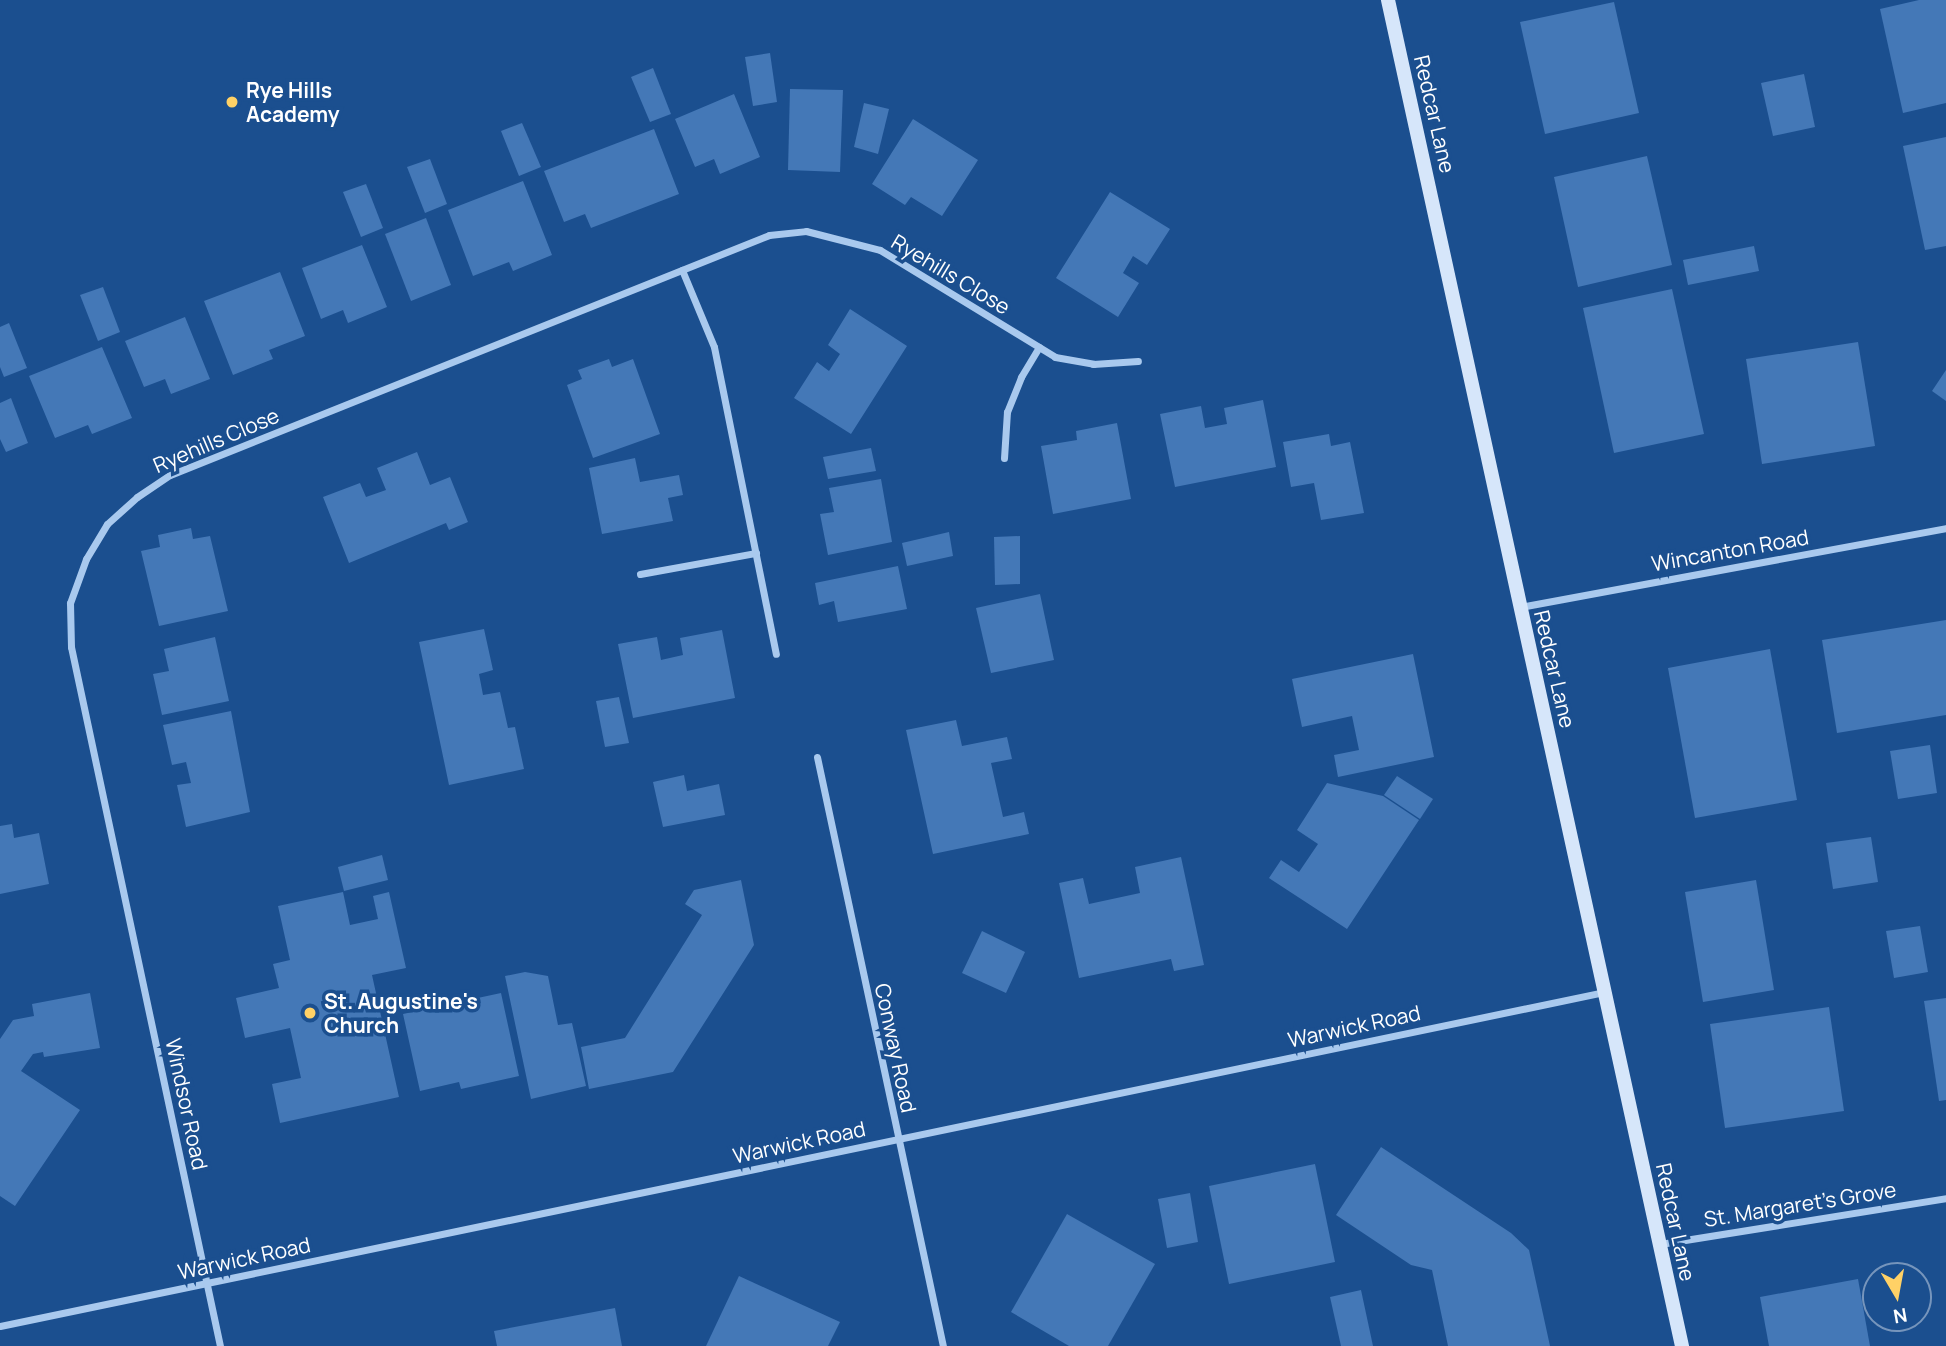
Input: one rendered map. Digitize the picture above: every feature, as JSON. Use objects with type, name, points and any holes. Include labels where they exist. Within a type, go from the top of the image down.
[{"type":"main road","name":"Redcar Lane","points":[[1388,0],[1682,1346]]},
{"type":"street","name":"Ryehills Close","points":[[119,869],[71,647],[70,603],[86,559],[107,524],[137,497],[170,475],[769,235],[806,232],[841,238],[880,250],[1055,357],[1093,365],[1138,361]]},
{"type":"street","points":[[682,270],[714,347],[776,654]]},
{"type":"street","points":[[1004,458],[1007,412],[1021,377],[1039,347]]},
{"type":"street","name":"Wincanton Road","points":[[1519,607],[1946,528]]},
{"type":"street","points":[[640,575],[756,553]]},
{"type":"street","name":"Conway Road","points":[[817,757],[943,1346]]},
{"type":"street","name":"Windsor Road","points":[[119,869],[220,1346]]},
{"type":"street","name":"Warwick Road","points":[[0,1326],[1604,992]]},
{"type":"street","name":"St. Margaret's Grove","points":[[1660,1244],[1946,1198]]},
{"type":"building","points":[[1919,0],[1946,0],[1946,103],[1903,113],[1880,9]]},
{"type":"building","points":[[1614,2],[1639,113],[1545,134],[1520,22]]},
{"type":"building","points":[[770,53],[777,102],[753,106],[745,57]]},
{"type":"building","points":[[653,68],[671,114],[650,122],[631,77]]},
{"type":"building","points":[[1804,74],[1815,127],[1773,136],[1761,83]]},
{"type":"building","points":[[790,89],[843,90],[840,172],[788,170]]},
{"type":"building","points":[[734,94],[760,157],[720,174],[714,159],[695,167],[675,119]]},
{"type":"building","points":[[864,103],[889,109],[878,154],[854,147]]},
{"type":"building","points":[[913,119],[978,160],[942,216],[911,197],[905,205],[872,184]]},
{"type":"building","points":[[522,123],[541,167],[519,176],[501,131]]},
{"type":"building","points":[[654,129],[679,194],[591,228],[585,214],[564,222],[544,171]]},
{"type":"building","points":[[1946,137],[1946,246],[1925,250],[1903,146]]},
{"type":"building","points":[[1647,156],[1672,265],[1578,287],[1554,177]]},
{"type":"building","points":[[430,159],[447,204],[425,213],[407,167]]},
{"type":"building","points":[[523,181],[552,255],[513,271],[509,262],[473,276],[448,210]]},
{"type":"building","points":[[366,184],[383,228],[361,237],[343,192]]},
{"type":"building","points":[[1110,192],[1170,229],[1147,265],[1133,256],[1123,273],[1139,283],[1118,317],[1056,278]]},
{"type":"building","points":[[426,218],[451,285],[411,301],[385,234]]},
{"type":"building","points":[[362,245],[387,307],[348,323],[343,310],[321,319],[302,268]]},
{"type":"building","points":[[1754,246],[1759,271],[1688,285],[1683,260]]},
{"type":"building","points":[[280,272],[305,336],[269,350],[273,359],[233,375],[204,301]]},
{"type":"building","points":[[103,287],[120,332],[98,341],[80,295]]},
{"type":"building","points":[[1672,289],[1704,434],[1614,453],[1583,308]]},
{"type":"building","points":[[850,309],[907,346],[851,434],[794,398],[817,362],[829,371],[840,354],[828,345]]},
{"type":"building","points":[[185,317],[210,379],[171,394],[165,379],[144,387],[125,341]]},
{"type":"building","points":[[9,323],[27,368],[4,377],[0,367],[0,327]]},
{"type":"building","points":[[1858,342],[1875,446],[1762,464],[1746,359]]},
{"type":"building","points":[[102,347],[132,418],[92,434],[88,425],[55,438],[29,376]]},
{"type":"building","points":[[609,359],[612,367],[633,359],[660,434],[593,458],[567,385],[582,379],[578,370]]},
{"type":"building","points":[[1946,370],[1946,401],[1932,391]]},
{"type":"building","points":[[11,398],[28,443],[6,452],[0,439],[0,403]]},
{"type":"building","points":[[1263,400],[1276,467],[1175,487],[1160,414],[1201,406],[1205,428],[1227,424],[1224,408]]},
{"type":"building","points":[[1117,423],[1131,499],[1053,514],[1041,446],[1077,440],[1076,431]]},
{"type":"building","points":[[1329,434],[1331,446],[1350,442],[1364,513],[1321,520],[1314,483],[1291,487],[1283,442]]},
{"type":"building","points":[[871,448],[876,471],[828,479],[823,457]]},
{"type":"building","points":[[417,452],[430,485],[450,477],[468,522],[449,530],[446,523],[349,563],[323,497],[360,483],[366,497],[386,490],[377,468]]},
{"type":"building","points":[[635,458],[640,482],[679,475],[683,495],[668,498],[673,521],[602,534],[589,468]]},
{"type":"building","points":[[881,479],[892,542],[828,555],[820,514],[834,512],[829,488]]},
{"type":"building","points":[[191,528],[193,539],[210,536],[228,611],[159,626],[141,551],[160,547],[158,535]]},
{"type":"building","points":[[949,532],[953,556],[907,566],[902,543]]},
{"type":"building","points":[[1020,536],[1020,584],[995,585],[994,537]]},
{"type":"building","points":[[898,566],[907,609],[838,622],[834,601],[819,605],[815,583]]},
{"type":"building","points":[[1040,594],[1054,660],[991,673],[976,608]]},
{"type":"building","points":[[1946,620],[1946,715],[1837,733],[1822,640]]},
{"type":"building","points":[[484,629],[493,670],[479,674],[483,695],[500,692],[508,728],[515,727],[524,769],[449,785],[419,642]]},
{"type":"building","points":[[722,630],[735,698],[633,718],[618,644],[657,637],[661,660],[683,655],[680,638]]},
{"type":"building","points":[[215,637],[229,701],[162,715],[153,674],[169,671],[164,649]]},
{"type":"building","points":[[1770,649],[1797,800],[1695,818],[1668,668]]},
{"type":"building","points":[[1413,654],[1434,757],[1338,777],[1334,755],[1359,750],[1352,716],[1302,727],[1292,679]]},
{"type":"building","points":[[619,697],[629,743],[605,747],[596,701]]},
{"type":"building","points":[[231,711],[250,812],[186,827],[177,785],[191,783],[186,762],[172,765],[163,725]]},
{"type":"building","points":[[956,720],[962,746],[1007,737],[1012,759],[991,763],[1003,817],[1024,812],[1029,834],[933,854],[906,730]]},
{"type":"building","points":[[1930,745],[1937,793],[1898,799],[1890,751]]},
{"type":"building","points":[[684,775],[687,791],[719,784],[725,815],[663,827],[653,782]]},
{"type":"building","points":[[1397,776],[1433,799],[1420,819],[1384,795]]},
{"type":"building","points":[[1327,783],[1383,796],[1419,820],[1347,929],[1269,878],[1281,860],[1299,872],[1318,844],[1297,830]]},
{"type":"building","points":[[12,824],[14,838],[39,833],[49,884],[0,894],[0,826]]},
{"type":"building","points":[[1871,837],[1878,882],[1833,889],[1826,843]]},
{"type":"building","points":[[382,855],[388,880],[344,891],[338,867]]},
{"type":"building","points":[[1181,857],[1204,965],[1174,971],[1171,959],[1079,978],[1059,883],[1083,878],[1089,904],[1140,893],[1135,867]]},
{"type":"building","points":[[741,880],[754,945],[673,1072],[589,1089],[581,1047],[625,1038],[702,915],[685,904],[694,890]]},
{"type":"building","points":[[1756,880],[1774,990],[1703,1002],[1685,892]]},
{"type":"building","name":"St. Augustine's Church","points":[[343,892],[350,925],[378,919],[373,896],[389,892],[406,968],[372,975],[399,1097],[280,1123],[272,1084],[301,1078],[290,1028],[245,1038],[236,998],[279,988],[273,964],[290,960],[278,906]]},
{"type":"building","points":[[1920,926],[1928,972],[1894,978],[1886,931]]},
{"type":"building","points":[[982,931],[1025,952],[1006,993],[962,973]]},
{"type":"building","points":[[525,972],[548,976],[558,1025],[572,1023],[586,1086],[531,1099],[505,976]]},
{"type":"building","points":[[90,993],[100,1048],[44,1057],[43,1052],[33,1054],[21,1071],[80,1110],[15,1206],[0,1196],[0,1039],[13,1020],[34,1016],[32,1004]]},
{"type":"building","points":[[501,993],[519,1076],[461,1089],[459,1082],[420,1091],[403,1014]]},
{"type":"building","points":[[1946,998],[1946,1100],[1939,1101],[1924,1001]]},
{"type":"building","points":[[1829,1007],[1844,1111],[1725,1128],[1710,1024]]},
{"type":"building","points":[[1381,1147],[1511,1233],[1529,1250],[1550,1346],[1448,1346],[1432,1270],[1411,1265],[1336,1215]]},
{"type":"building","points":[[1315,1164],[1335,1262],[1229,1284],[1209,1186]]},
{"type":"building","points":[[1190,1193],[1198,1242],[1167,1248],[1158,1199]]},
{"type":"building","points":[[1067,1214],[1155,1264],[1108,1346],[1069,1346],[1011,1312]]},
{"type":"building","points":[[739,1276],[840,1322],[828,1346],[706,1346]]},
{"type":"building","points":[[1858,1279],[1862,1301],[1862,1332],[1867,1332],[1870,1346],[1769,1346],[1760,1297]]},
{"type":"building","points":[[1361,1290],[1373,1346],[1341,1346],[1330,1297]]},
{"type":"building","points":[[615,1308],[622,1346],[497,1346],[494,1331]]},
{"type":"place","name":"Rye Hills Academy","points":[[232,102]]},
{"type":"place","name":"St. Augustine's Church","points":[[310,1013]]}]
